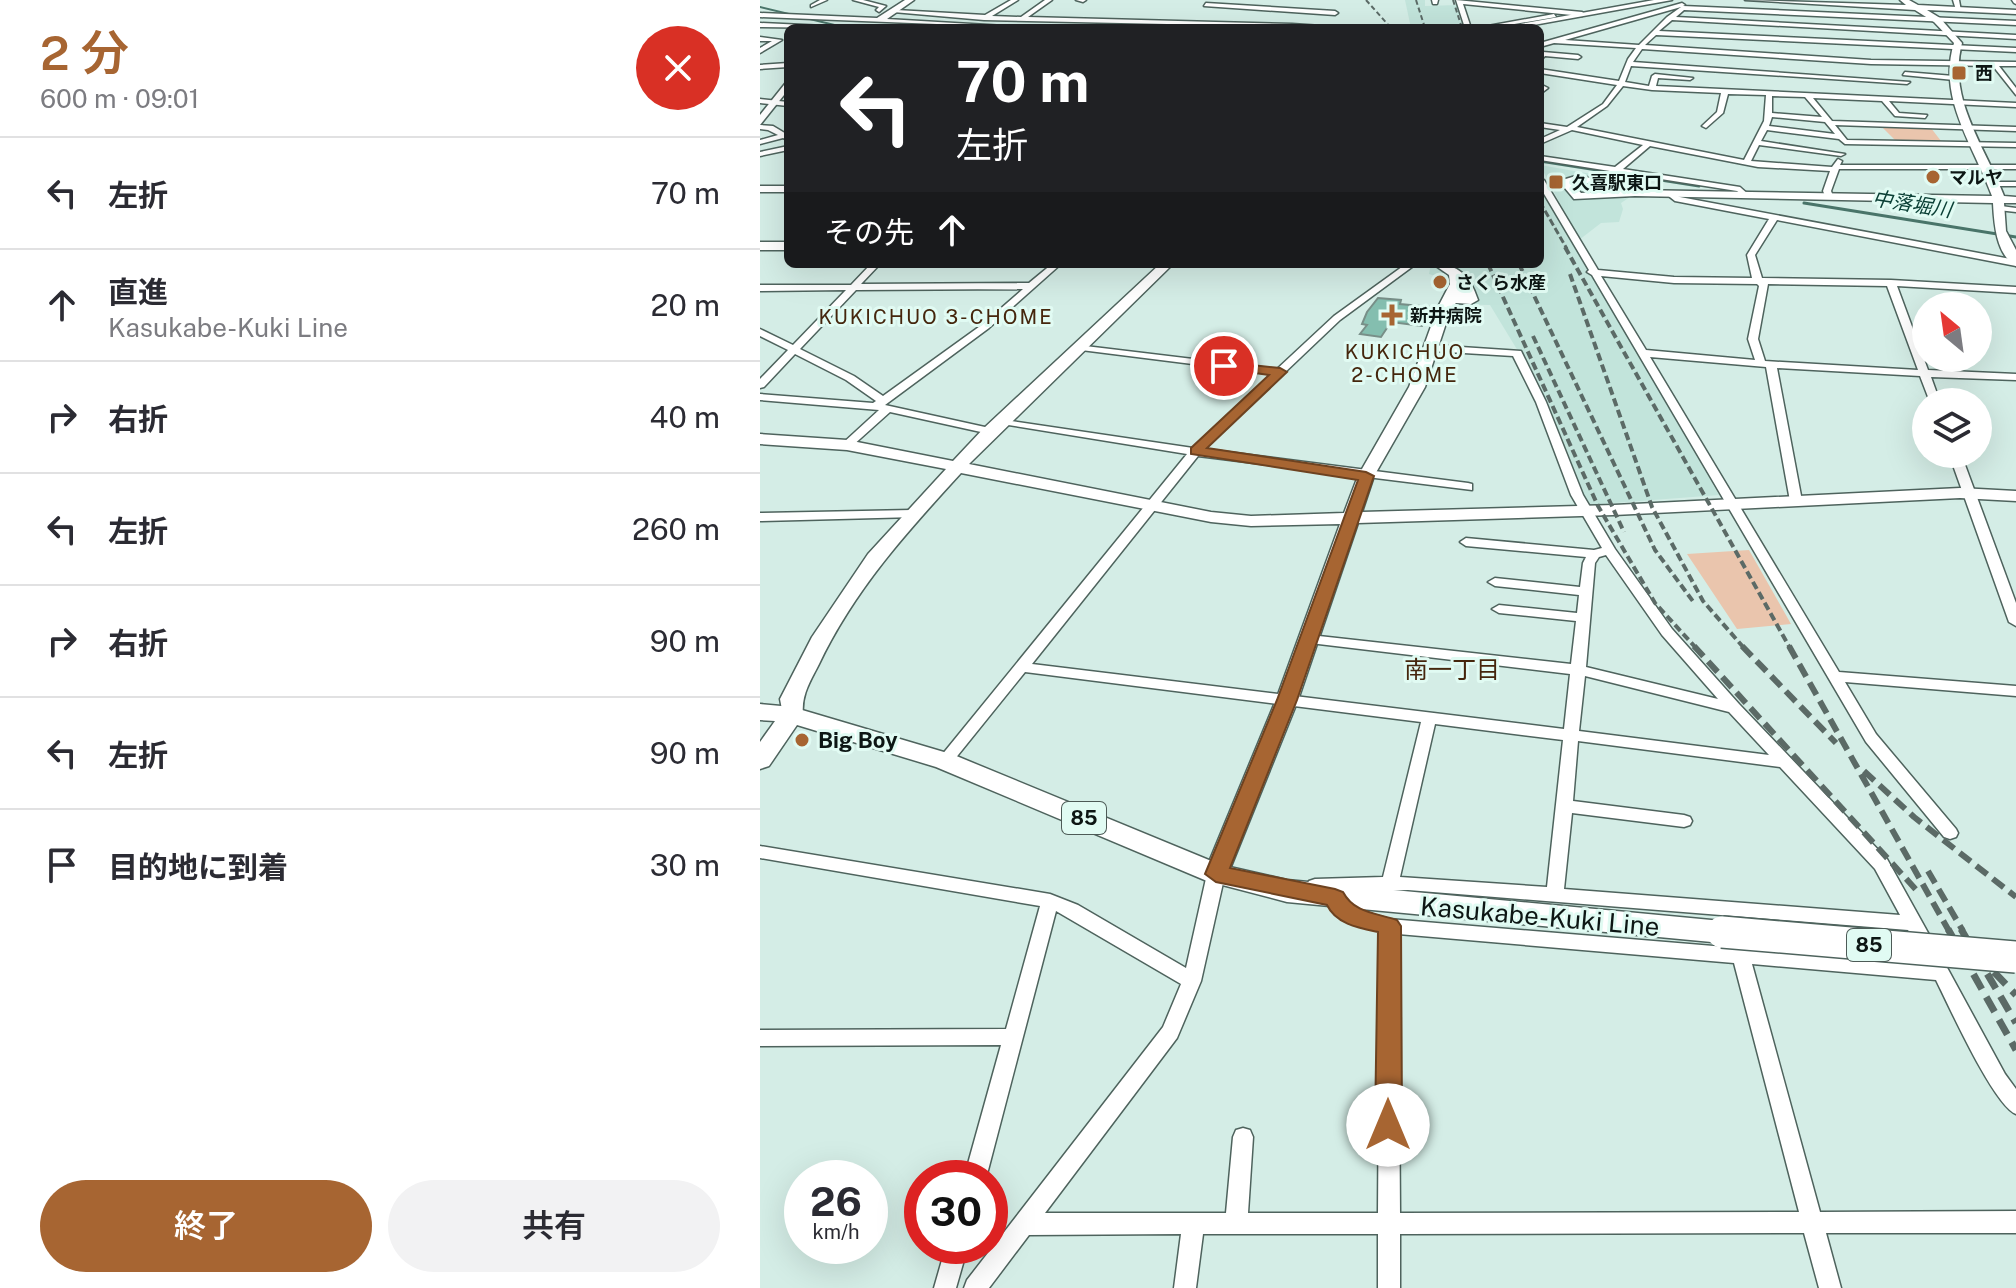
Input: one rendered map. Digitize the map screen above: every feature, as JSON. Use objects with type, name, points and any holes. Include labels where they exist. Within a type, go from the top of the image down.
[{"type":"main road","name":"Kasukabe-Kuki Line","points":[[760,712],[792,715],[945,761],[1216,874],[1287,891],[1335,898],[2016,957]]},
{"type":"main road","points":[[760,760],[792,715]]},
{"type":"street","points":[[856,0],[883,6],[879,10]]},
{"type":"street","points":[[888,0],[903,6],[983,18],[1178,20],[1224,24]]},
{"type":"street","points":[[983,18],[1015,0]]},
{"type":"street","points":[[1023,18],[1049,0]]},
{"type":"street","points":[[1199,0],[1234,24]]},
{"type":"street","points":[[1236,24],[1241,14],[1265,0]]},
{"type":"street","points":[[1526,24],[1668,0]]},
{"type":"street","points":[[1544,44],[1698,0]]},
{"type":"street","points":[[1749,0],[2016,12]]},
{"type":"street","points":[[1904,0],[1937,20],[1958,47]]},
{"type":"street","points":[[1956,0],[1959,10]]},
{"type":"street","points":[[1467,24],[1459,1],[1586,14]]},
{"type":"street","points":[[801,5],[819,3]]},
{"type":"street","points":[[1812,3],[1819,26]]},
{"type":"street","points":[[1206,5],[1335,13]]},
{"type":"street","points":[[842,7],[879,10],[903,6]]},
{"type":"street","points":[[871,24],[903,6]]},
{"type":"street","points":[[1544,140],[1573,129],[1623,85],[1629,64],[1683,6],[2016,23]]},
{"type":"street","points":[[1734,10],[1735,22]]},
{"type":"street","points":[[1504,24],[1570,13]]},
{"type":"street","points":[[1544,24],[1586,14]]},
{"type":"street","points":[[760,15],[944,24]]},
{"type":"street","points":[[1669,18],[2016,37]]},
{"type":"street","points":[[1171,24],[1178,20]]},
{"type":"street","points":[[762,25],[784,26]]},
{"type":"street","points":[[1828,26],[1833,43]]},
{"type":"street","points":[[1655,33],[2016,50]]},
{"type":"street","points":[[760,39],[779,40],[760,51]]},
{"type":"street","points":[[1769,39],[1769,54]]},
{"type":"street","points":[[1554,41],[1874,62],[2016,64]]},
{"type":"street","points":[[774,43],[784,43]]},
{"type":"street","points":[[1567,75],[1588,45]]},
{"type":"street","points":[[1864,45],[1886,81],[1888,100],[1897,115],[1925,116]]},
{"type":"street","points":[[1958,47],[1952,64],[1957,103],[1993,184],[2000,204],[2002,234],[2016,262]]},
{"type":"street","points":[[1544,54],[1578,57]]},
{"type":"street","points":[[1781,55],[1786,95]]},
{"type":"street","points":[[1838,60],[1840,78]]},
{"type":"street","points":[[1629,64],[1668,61],[1696,63]]},
{"type":"street","points":[[1668,61],[1783,77]]},
{"type":"street","points":[[1903,63],[1910,101]]},
{"type":"street","points":[[1995,64],[2016,93]]},
{"type":"street","points":[[760,67],[784,65]]},
{"type":"street","points":[[1544,72],[1652,88],[2016,105]]},
{"type":"street","points":[[1652,88],[1655,76],[1886,81],[1954,78]]},
{"type":"street","points":[[2005,77],[2016,78]]},
{"type":"street","points":[[1851,85],[1854,98]]},
{"type":"street","points":[[784,89],[760,125],[784,136]]},
{"type":"street","points":[[1706,126],[1720,113],[1725,92]]},
{"type":"street","points":[[1747,162],[1765,128],[1769,94]]},
{"type":"street","points":[[1808,96],[1843,140],[1827,191],[1829,196]]},
{"type":"street","points":[[760,101],[784,104]]},
{"type":"street","points":[[1768,115],[1828,122],[2016,129]]},
{"type":"street","points":[[1544,125],[1747,162],[1835,168],[2016,167]]},
{"type":"street","points":[[1765,128],[1843,140],[2016,145]]},
{"type":"street","points":[[760,142],[784,137]]},
{"type":"street","points":[[1617,170],[1649,143]]},
{"type":"street","points":[[1757,143],[1841,154]]},
{"type":"street","points":[[760,154],[784,149]]},
{"type":"street","points":[[1544,159],[1740,189],[1745,195]]},
{"type":"street","points":[[1635,193],[1579,178],[1565,181],[1573,195],[1581,198],[1635,193],[1829,196],[2000,204],[2016,200]]},
{"type":"street","points":[[1993,184],[2016,184]]},
{"type":"street","points":[[1544,187],[1874,743],[1950,833]]},
{"type":"street","points":[[760,189],[784,189]]},
{"type":"street","points":[[1670,194],[1678,199],[1774,218],[2016,262]]},
{"type":"street","points":[[2000,204],[2016,210]]},
{"type":"street","points":[[1761,282],[1756,278],[1751,255],[1774,218]]},
{"type":"street","points":[[760,246],[784,246]]},
{"type":"street","points":[[760,385],[856,289],[873,268]]},
{"type":"street","points":[[847,445],[882,405],[1053,268]]},
{"type":"street","points":[[792,715],[791,699],[822,637],[874,558],[996,426],[1163,268]]},
{"type":"street","points":[[945,761],[1149,505],[1196,451],[1337,318],[1406,268]]},
{"type":"street","points":[[975,1288],[1170,1032],[1192,981],[1216,874],[1310,639],[1366,476],[1417,387],[1446,303],[1452,299],[1468,301],[1473,297],[1464,279],[1444,268]]},
{"type":"street","points":[[1592,272],[1674,280],[1891,283],[2016,290]]},
{"type":"street","points":[[1761,282],[1753,339],[1766,364],[1796,501]]},
{"type":"street","points":[[1891,283],[1912,340]]},
{"type":"street","points":[[760,288],[1033,286]]},
{"type":"street","points":[[760,332],[797,349],[882,405]]},
{"type":"street","points":[[1081,347],[1280,372]]},
{"type":"street","points":[[1431,348],[1517,353],[1582,503],[1609,550],[1667,632],[1881,864],[1998,1080],[2016,1105]]},
{"type":"street","points":[[1642,353],[1766,364],[1912,371]]},
{"type":"street","points":[[1930,388],[1924,372],[2016,377]]},
{"type":"street","points":[[760,397],[882,405],[996,426],[1468,487]]},
{"type":"street","points":[[760,439],[847,445],[1226,520],[1351,517],[1582,503],[1733,504],[1969,493],[2016,496]]},
{"type":"street","points":[[1960,468],[2016,622]]},
{"type":"street","points":[[760,517],[912,514]]},
{"type":"street","points":[[1466,542],[1594,554],[1609,550]]},
{"type":"street","points":[[1555,895],[1584,618],[1594,554]]},
{"type":"street","points":[[1495,582],[1587,592]]},
{"type":"street","points":[[1499,609],[1584,618]]},
{"type":"street","points":[[1310,639],[1580,670],[1734,708]]},
{"type":"street","points":[[1022,667],[1785,762]]},
{"type":"street","points":[[1834,676],[2016,691]]},
{"type":"street","points":[[1390,882],[1429,718]]},
{"type":"street","points":[[1565,806],[1684,821]]},
{"type":"street","points":[[760,852],[1050,901],[1072,910],[1192,981]]},
{"type":"street","points":[[1287,891],[1326,884],[1390,882],[1912,923]]},
{"type":"street","points":[[1335,898],[1340,908],[1356,918],[1389,926],[1942,973]]},
{"type":"street","points":[[980,1160],[1050,901]]},
{"type":"street","points":[[1389,926],[1389,1288]]},
{"type":"street","points":[[1741,956],[1830,1288]]},
{"type":"street","points":[[760,1038],[1012,1037]]},
{"type":"street","points":[[1236,1222],[1243,1137]]},
{"type":"street","points":[[1024,1224],[2016,1222]]},
{"type":"street","points":[[1185,1288],[1193,1223]]},
{"type":"street","points":[[945,1288],[952,1264]]},
{"type":"shaded area","points":[[1405,0],[1425,0],[1425,6],[1458,5],[1464,24],[1410,24]]},
{"type":"shaded area","points":[[1882,127],[1931,128],[1941,141],[1897,142]]},
{"type":"shaded area","points":[[1544,166],[1603,176],[1608,183],[1626,187],[1630,197],[1621,203],[1623,209],[1619,222],[1601,223],[1579,240],[1544,173]]},
{"type":"shaded area","points":[[1544,192],[1719,495],[1587,505],[1532,374],[1490,305],[1439,304],[1452,281],[1429,274],[1430,268],[1544,268]]},
{"type":"shaded area","points":[[1749,550],[1791,624],[1737,629],[1687,554]]},
{"type":"building","name":"新井病院","points":[[1378,298],[1432,307],[1422,326],[1391,322],[1381,337],[1360,334],[1367,325],[1362,324],[1367,312]]},
{"type":"waterway","name":"中落堀川","points":[[760,7],[830,24]]},
{"type":"waterway","name":"中落堀川","points":[[1544,162],[1699,186]]},
{"type":"waterway","name":"中落堀川","points":[[1804,203],[2016,237]]},
{"type":"railway","points":[[1366,0],[1387,24]]},
{"type":"railway","points":[[1416,0],[1424,24]]},
{"type":"railway","points":[[1453,0],[1461,24]]},
{"type":"railway","points":[[1544,209],[1567,249]]},
{"type":"railway","points":[[1565,247],[1790,648]]},
{"type":"railway","points":[[1490,268],[1598,506],[1655,603],[1696,648]]},
{"type":"railway","points":[[1521,268],[1655,550],[1695,604]]},
{"type":"railway","points":[[1570,274],[1652,507],[1703,601],[1744,648]]},
{"type":"railway","points":[[1533,336],[1624,532]]},
{"type":"railway","points":[[1694,646],[1920,894]]},
{"type":"railway","points":[[1742,646],[1836,743]]},
{"type":"railway","points":[[1789,646],[1949,931]]},
{"type":"railway","points":[[1864,771],[1914,817],[2016,897]]},
{"type":"railway","points":[[1928,871],[1963,931]]},
{"type":"railway","points":[[1948,929],[2016,1050]]},
{"type":"railway","points":[[1961,929],[2016,1023]]},
{"type":"railway","points":[[1994,972],[2016,995]]},
{"type":"place","name":"西","points":[[1959,73]]},
{"type":"place","name":"マルヤ","points":[[1933,177]]},
{"type":"place","name":"久喜駅東口","points":[[1556,182]]},
{"type":"place","name":"さくら水産","points":[[1440,282]]},
{"type":"place","name":"新井病院","points":[[1392,315]]},
{"type":"place","name":"Big Boy","points":[[802,740]]},
{"type":"district","name":"KUKICHUO 3-CHOME","points":[[936,317]]},
{"type":"district","name":"KUKICHUO 2-CHOME","points":[[1405,364]]},
{"type":"district","name":"南一丁目","points":[[1452,669]]},
{"type":"route","points":[[1224,366],[1280,372],[1196,451],[1366,476],[1310,639],[1216,874],[1287,891],[1335,898],[1340,908],[1356,918],[1389,926],[1388,1125]]}]
